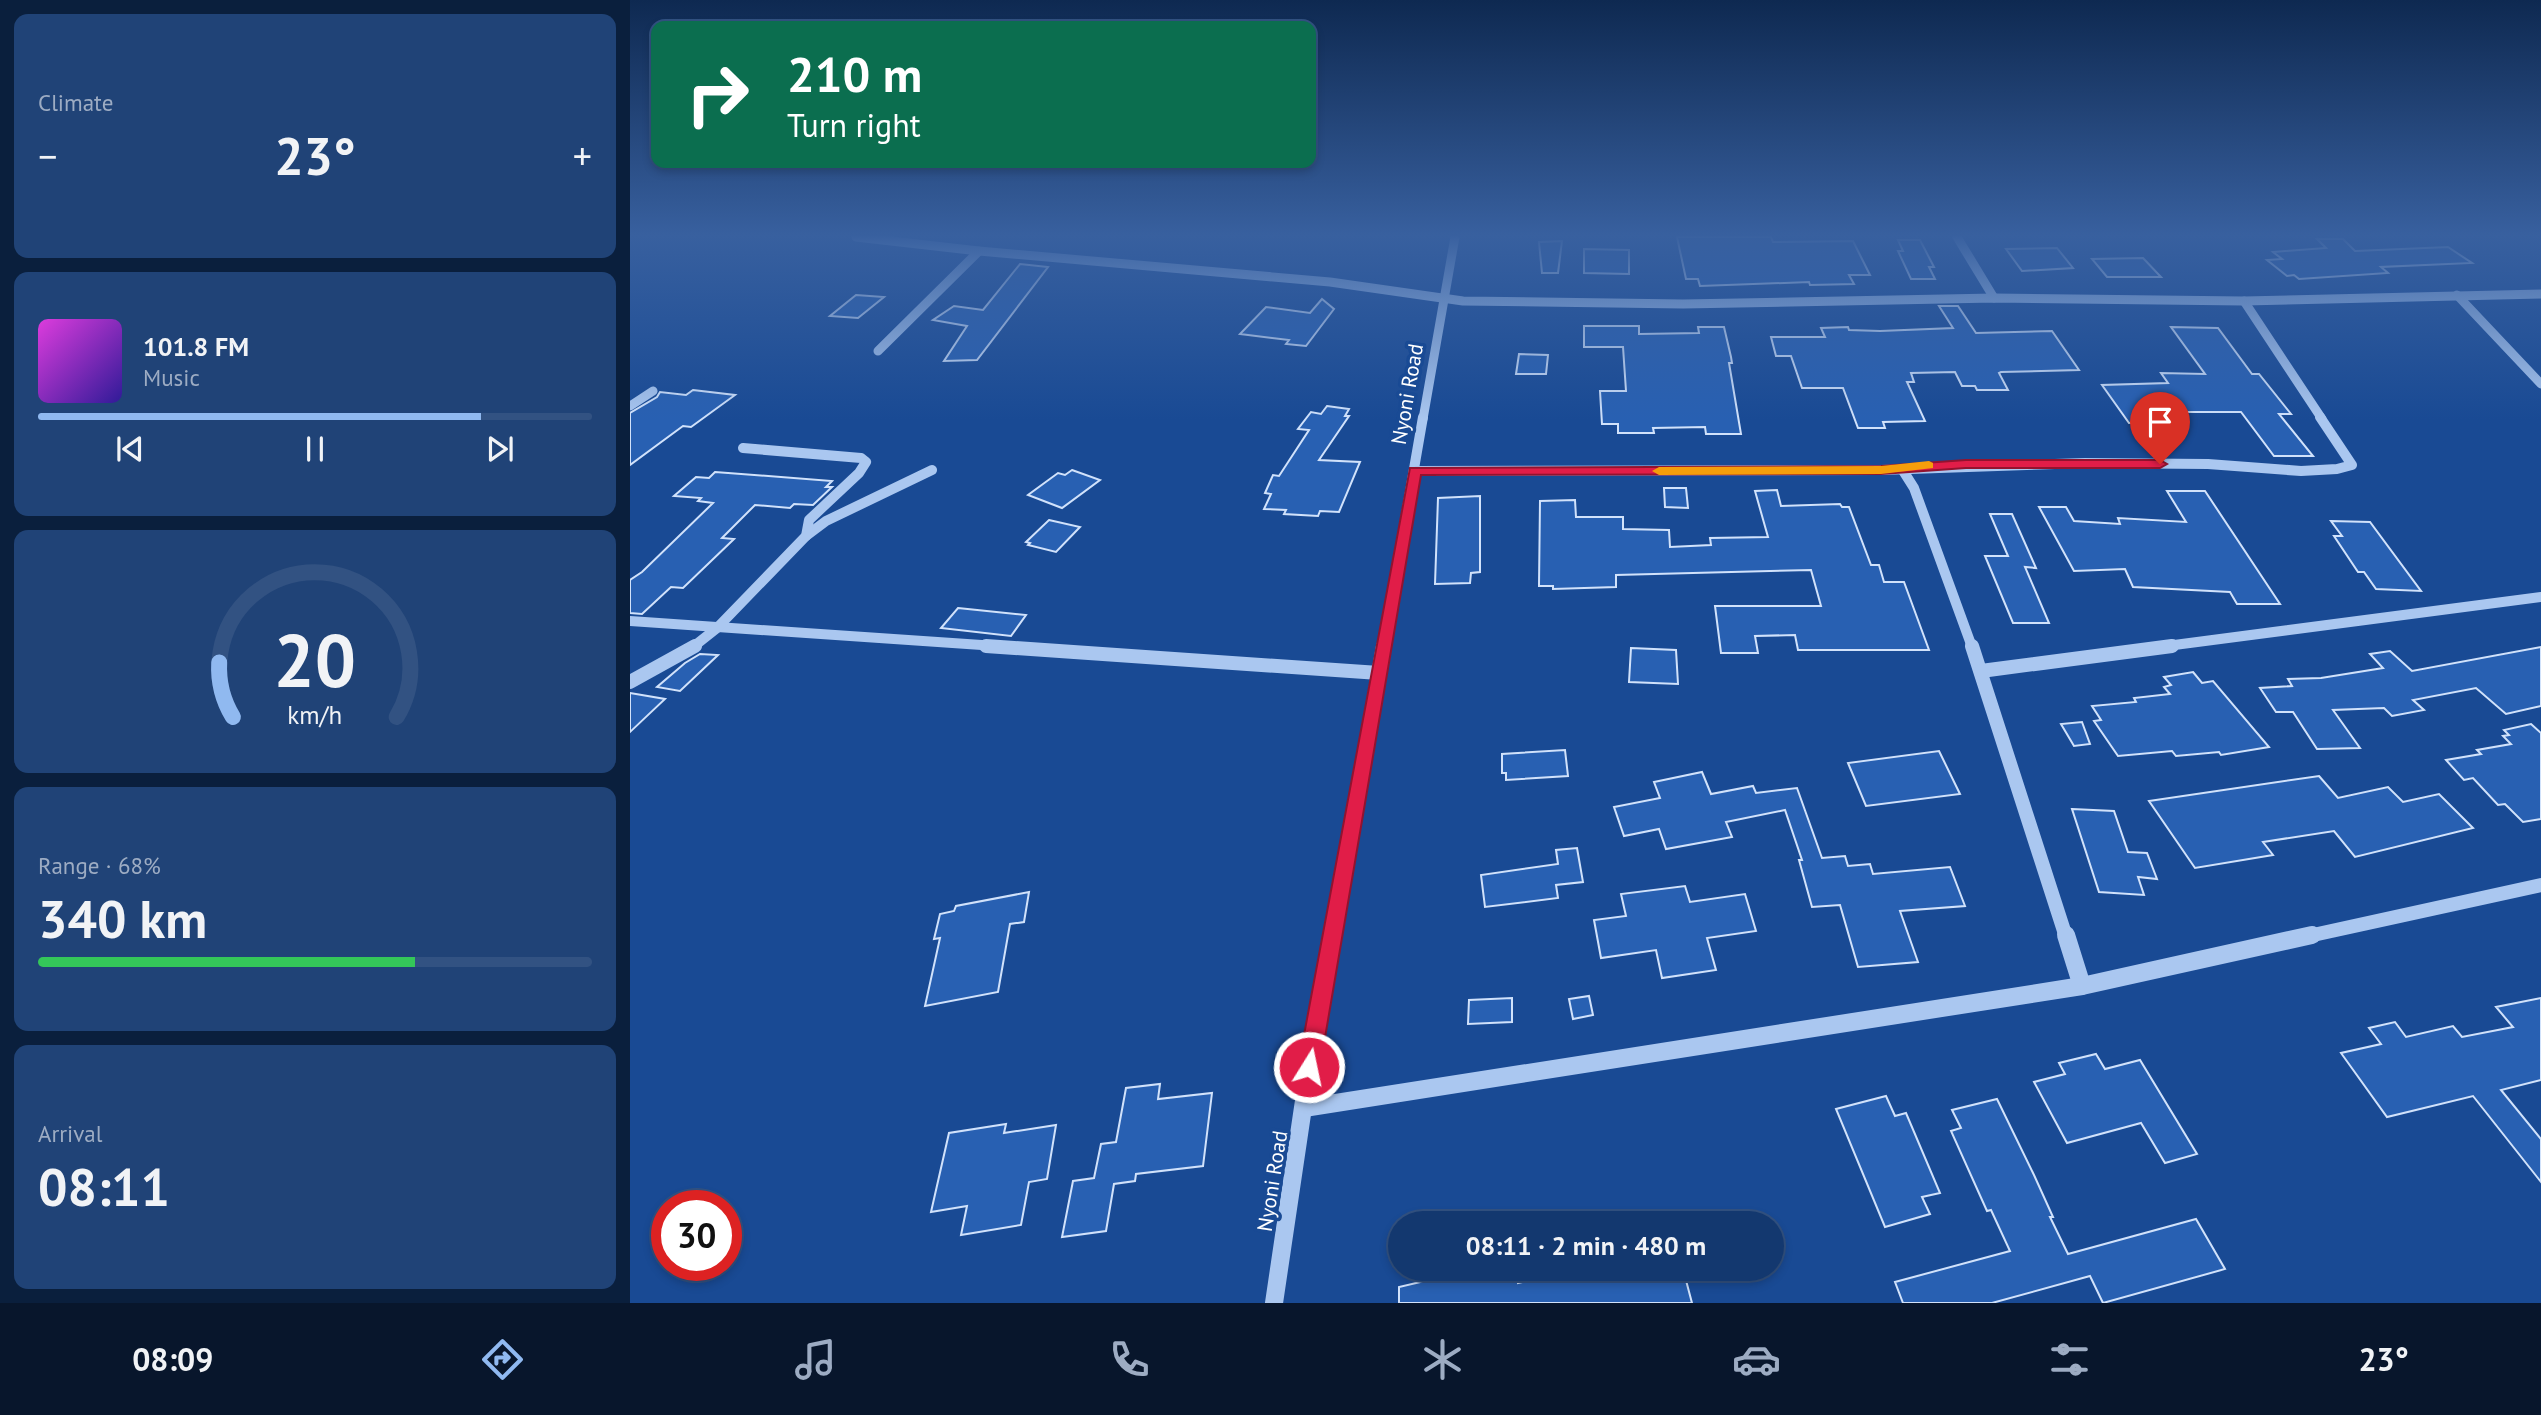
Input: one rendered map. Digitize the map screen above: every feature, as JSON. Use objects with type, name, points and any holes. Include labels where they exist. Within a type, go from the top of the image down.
[{"type":"street","points":[[878,351],[932,298]]},
{"type":"street","points":[[1436,298],[1683,304],[1994,298],[2244,301],[2357,298]]},
{"type":"street","points":[[2459,298],[2541,384]]},
{"type":"street","name":"Nyoni Road","points":[[1274,1303],[1304,1108],[1444,299]]},
{"type":"street","points":[[1415,471],[1902,468],[2017,463],[2212,464],[2308,470],[2342,469],[2352,465],[2244,301]]},
{"type":"street","points":[[630,406],[653,391]]},
{"type":"street","points":[[743,448],[861,458],[866,462],[859,473],[810,520],[806,536]]},
{"type":"street","points":[[1902,468],[1914,488],[1981,671],[2082,986]]},
{"type":"street","points":[[630,682],[691,649],[718,628],[806,536],[826,521],[932,470]]},
{"type":"street","points":[[1981,671],[2541,597]]},
{"type":"street","points":[[630,621],[1379,673]]},
{"type":"street","points":[[1304,1108],[2082,986],[2541,886]]},
{"type":"building","points":[[853,298],[883,298],[858,318],[830,316]]},
{"type":"building","points":[[993,298],[1024,298],[977,360],[944,361],[967,326],[933,320],[954,306],[983,310]]},
{"type":"building","points":[[1322,299],[1334,309],[1306,346],[1286,344],[1289,340],[1240,334],[1266,307],[1310,313]]},
{"type":"building","points":[[1939,306],[1958,306],[1976,333],[2052,331],[2079,370],[2001,372],[1999,373],[2008,390],[1977,390],[1975,386],[1962,386],[1955,372],[1911,373],[1914,382],[1907,382],[1925,421],[1883,422],[1885,428],[1858,428],[1843,388],[1802,388],[1791,356],[1776,356],[1771,337],[1825,337],[1821,328],[1848,327],[1849,330],[1880,331],[1953,328]]},
{"type":"building","points":[[1584,326],[1639,326],[1639,334],[1699,333],[1698,327],[1724,327],[1732,363],[1729,363],[1741,434],[1706,434],[1705,427],[1653,428],[1654,433],[1618,433],[1618,424],[1602,424],[1600,391],[1626,391],[1623,347],[1584,347]]},
{"type":"building","points":[[2171,327],[2218,328],[2252,374],[2259,374],[2291,414],[2279,414],[2313,456],[2274,456],[2241,412],[2176,412],[2183,421],[2129,423],[2102,385],[2168,383],[2161,373],[2205,374]]},
{"type":"building","points":[[1519,354],[1548,355],[1546,374],[1516,374]]},
{"type":"building","points":[[693,390],[735,395],[691,427],[683,426],[630,465],[630,413],[657,397],[660,392],[686,395]]},
{"type":"building","points":[[1327,406],[1349,409],[1345,416],[1349,416],[1319,460],[1360,462],[1339,512],[1320,511],[1318,516],[1284,514],[1286,510],[1264,509],[1271,494],[1265,493],[1273,475],[1279,476],[1309,430],[1298,429],[1311,412],[1321,414]]},
{"type":"building","points":[[1072,470],[1100,480],[1062,508],[1028,495],[1058,473],[1065,475]]},
{"type":"building","points":[[715,472],[832,481],[826,487],[832,487],[813,505],[794,504],[790,508],[755,505],[722,538],[734,539],[683,588],[671,587],[642,614],[630,613],[630,580],[642,572],[713,503],[698,501],[701,498],[674,496],[696,477],[709,478]]},
{"type":"building","points":[[1664,488],[1686,488],[1688,508],[1665,507]]},
{"type":"building","points":[[1777,490],[1781,506],[1840,504],[1842,507],[1849,507],[1871,565],[1879,565],[1884,582],[1904,582],[1929,650],[1798,650],[1795,635],[1755,636],[1758,653],[1721,653],[1715,606],[1821,606],[1811,570],[1616,575],[1616,587],[1553,589],[1553,586],[1539,586],[1540,501],[1575,500],[1576,517],[1623,517],[1623,529],[1669,530],[1670,547],[1711,545],[1710,538],[1768,537],[1755,491]]},
{"type":"building","points":[[2167,491],[2205,491],[2280,604],[2237,604],[2230,592],[2133,587],[2125,569],[2074,571],[2039,507],[2066,507],[2074,521],[2120,524],[2118,518],[2186,522]]},
{"type":"building","points":[[1480,496],[1480,572],[1471,573],[1470,583],[1435,584],[1438,498]]},
{"type":"building","points":[[1990,514],[2012,514],[2036,568],[2025,567],[2049,623],[2013,623],[1985,556],[2008,556]]},
{"type":"building","points":[[1049,520],[1080,527],[1056,552],[1028,545],[1030,543],[1026,542]]},
{"type":"building","points":[[2331,521],[2370,522],[2421,591],[2376,589],[2364,572],[2358,572],[2334,536],[2342,536]]},
{"type":"building","points":[[958,608],[1026,615],[1011,636],[941,628]]},
{"type":"building","points":[[2541,647],[2541,706],[2506,714],[2476,688],[2413,700],[2424,710],[2392,716],[2384,708],[2333,710],[2360,748],[2317,749],[2293,712],[2276,712],[2260,688],[2292,686],[2288,679],[2321,678],[2383,668],[2370,654],[2390,651],[2412,671]]},
{"type":"building","points":[[1631,648],[1676,650],[1678,684],[1629,682]]},
{"type":"building","points":[[700,654],[718,655],[680,691],[657,687],[685,663]]},
{"type":"building","points":[[2193,672],[2202,683],[2213,681],[2269,747],[2221,755],[2219,752],[2176,756],[2172,751],[2118,756],[2094,721],[2101,720],[2092,706],[2136,702],[2134,698],[2170,694],[2164,687],[2171,685],[2164,677]]},
{"type":"building","points":[[630,693],[665,699],[630,732]]},
{"type":"building","points":[[2082,722],[2090,744],[2074,746],[2061,724]]},
{"type":"building","points":[[2531,724],[2541,733],[2541,819],[2523,822],[2505,804],[2498,805],[2473,778],[2464,780],[2446,760],[2481,754],[2477,750],[2511,744],[2503,736],[2509,735],[2504,730]]},
{"type":"building","points":[[1565,750],[1568,776],[1506,780],[1506,773],[1502,773],[1502,754]]},
{"type":"building","points":[[1939,751],[1960,794],[1866,806],[1848,763]]},
{"type":"building","points":[[1702,772],[1711,794],[1753,786],[1756,793],[1797,788],[1822,858],[1845,856],[1848,866],[1870,864],[1873,874],[1950,867],[1965,906],[1900,911],[1918,962],[1858,967],[1840,905],[1812,907],[1799,860],[1802,860],[1785,810],[1726,822],[1732,837],[1666,849],[1659,829],[1624,836],[1614,807],[1660,798],[1654,782]]},
{"type":"building","points":[[2319,776],[2338,798],[2388,787],[2403,802],[2439,794],[2473,828],[2355,857],[2334,831],[2263,842],[2273,855],[2195,868],[2149,801]]},
{"type":"building","points":[[2072,809],[2114,811],[2128,852],[2147,853],[2157,879],[2138,877],[2144,895],[2099,892]]},
{"type":"building","points":[[1577,848],[1583,882],[1556,885],[1558,898],[1485,907],[1481,875],[1558,864],[1556,850]]},
{"type":"building","points":[[1685,886],[1690,902],[1745,894],[1756,931],[1707,938],[1716,970],[1662,978],[1656,950],[1601,958],[1594,920],[1626,916],[1621,894]]},
{"type":"building","points":[[1029,892],[1024,922],[1010,924],[998,992],[925,1006],[940,938],[934,939],[940,914],[954,911],[956,906]]},
{"type":"building","points":[[1589,996],[1593,1015],[1573,1019],[1569,999]]},
{"type":"building","points":[[1512,998],[1512,1022],[1468,1024],[1469,1000]]},
{"type":"building","points":[[2541,998],[2541,1080],[2501,1090],[2541,1139],[2541,1182],[2473,1096],[2387,1117],[2341,1053],[2381,1044],[2369,1028],[2395,1022],[2406,1037],[2453,1026],[2462,1037],[2513,1027],[2496,1007]]},
{"type":"building","points":[[2096,1054],[2105,1069],[2140,1060],[2197,1154],[2165,1163],[2141,1123],[2067,1143],[2034,1082],[2065,1074],[2059,1063]]},
{"type":"building","points":[[1160,1084],[1158,1099],[1212,1093],[1203,1166],[1136,1174],[1135,1181],[1114,1184],[1106,1231],[1062,1237],[1073,1181],[1094,1178],[1101,1144],[1116,1142],[1126,1088]]},
{"type":"building","points":[[1886,1096],[1895,1116],[1906,1113],[1940,1193],[1922,1197],[1930,1214],[1885,1227],[1836,1109]]},
{"type":"building","points":[[1997,1099],[2068,1254],[2196,1219],[2225,1269],[2103,1303],[2090,1276],[1992,1303],[1903,1303],[1895,1282],[2010,1251],[1991,1210],[1987,1211],[1951,1131],[1961,1128],[1952,1110]]},
{"type":"building","points":[[1006,1124],[1004,1133],[1056,1125],[1047,1179],[1029,1182],[1021,1225],[961,1235],[967,1206],[931,1212],[949,1133]]},
{"type":"building","points":[[1425,1281],[1686,1281],[1692,1303],[1399,1303],[1399,1287]]},
{"type":"slow traffic","points":[[1659,471],[1881,470],[1929,465]]},
{"type":"route","points":[[1309,1067],[1415,471],[1881,470],[1966,464],[2160,464]]}]
